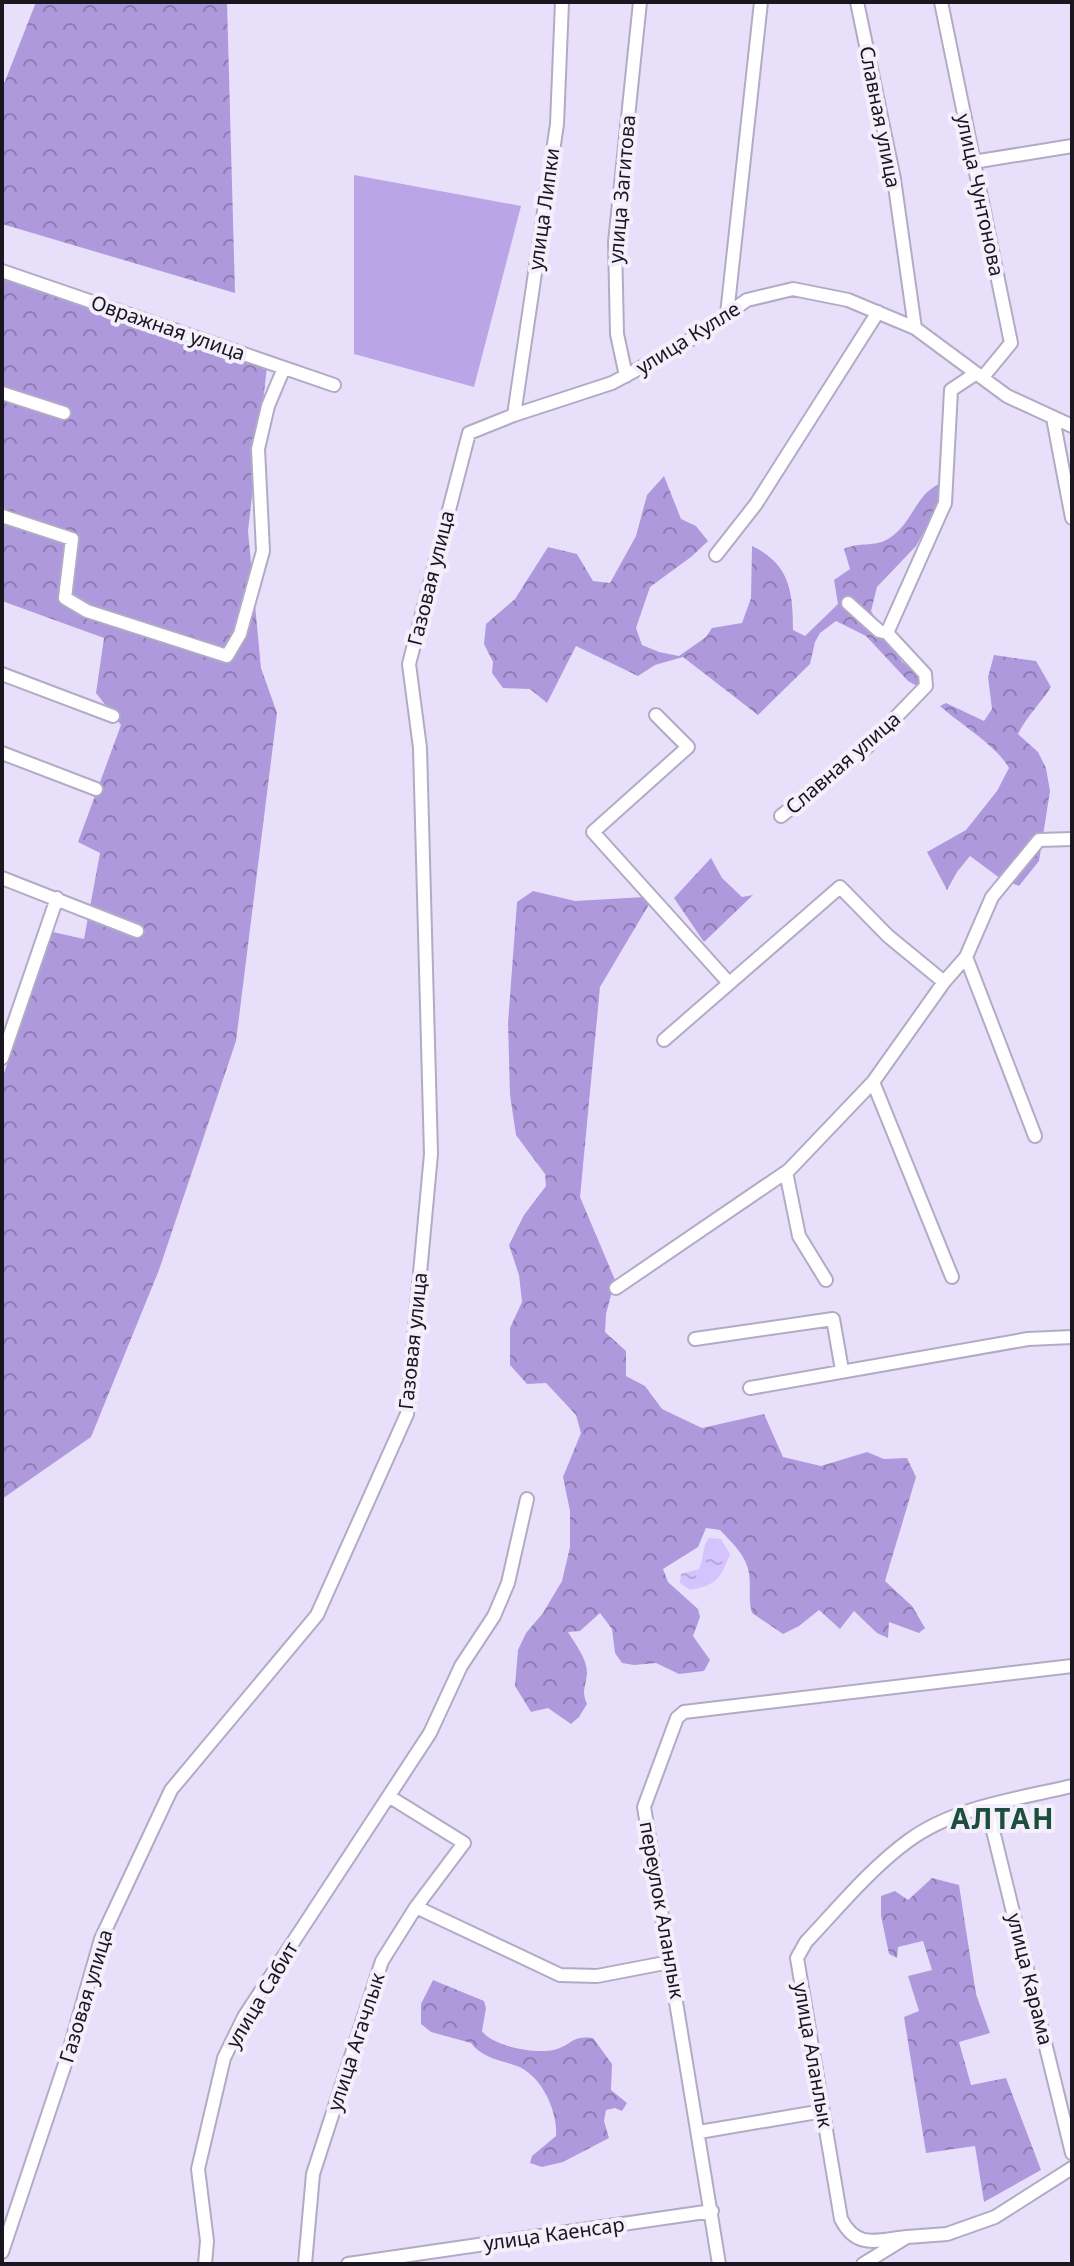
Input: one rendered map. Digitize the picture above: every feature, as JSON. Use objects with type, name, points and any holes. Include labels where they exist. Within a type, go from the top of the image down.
[{"type":"street","name":"улица Липки","points":[[514,415],[557,124],[562,2]]},
{"type":"street","name":"улица Загитова","points":[[626,376],[617,334],[615,242],[640,2]]},
{"type":"street","points":[[727,314],[761,2]]},
{"type":"street","name":"Славная улица","points":[[857,2],[894,179],[915,328]]},
{"type":"street","name":"улица Чунтонова","points":[[941,2],[1011,343],[979,376]]},
{"type":"street","points":[[973,162],[1072,146]]},
{"type":"street","name":"Овражная улица","points":[[2,271],[334,385]]},
{"type":"street","name":"улица Кулле","points":[[469,433],[612,383],[681,346],[747,300],[793,289],[848,300],[915,328],[1007,396],[1072,426]]},
{"type":"street","points":[[716,555],[756,504],[878,312]]},
{"type":"street","points":[[2,516],[72,539],[65,598],[87,611],[227,656],[240,634],[263,551],[258,449],[268,406],[284,368]]},
{"type":"street","points":[[848,603],[879,631],[887,633],[945,503],[951,390],[979,376]]},
{"type":"street","points":[[2,393],[64,413]]},
{"type":"street","points":[[1053,418],[1072,518]]},
{"type":"street","name":"Газовая улица","points":[[2,2252],[68,2055],[101,1939],[171,1790],[317,1615],[407,1414],[431,1154],[420,748],[409,664],[469,433]]},
{"type":"street","name":"Славная улица","points":[[781,816],[868,746],[926,686],[925,674],[887,633]]},
{"type":"street","points":[[2,674],[113,716]]},
{"type":"street","points":[[656,715],[688,747],[593,832],[729,983]]},
{"type":"street","points":[[2,753],[96,789]]},
{"type":"street","points":[[616,1288],[786,1172],[873,1082],[944,982],[966,957],[992,897],[1039,840],[1072,839]]},
{"type":"street","points":[[2,878],[137,931]]},
{"type":"street","points":[[664,1040],[840,887],[888,936],[944,982]]},
{"type":"street","points":[[2,1058],[57,898]]},
{"type":"street","points":[[966,957],[1035,1136]]},
{"type":"street","points":[[873,1082],[952,1277]]},
{"type":"street","points":[[786,1172],[799,1236],[826,1280]]},
{"type":"street","points":[[695,1339],[833,1319],[842,1370]]},
{"type":"street","points":[[750,1388],[1028,1339],[1072,1337]]},
{"type":"street","name":"улица Сабит","points":[[205,2264],[207,2241],[198,2169],[224,2058],[244,2017],[430,1733],[461,1666],[494,1616],[508,1583],[527,1499]]},
{"type":"street","name":"переулок Аланлык","points":[[719,2264],[644,1807],[680,1714],[1072,1666]]},
{"type":"street","name":"улица Аланлык","points":[[907,2237],[865,2242],[849,2235],[841,2219],[797,1958],[806,1942],[909,1841],[952,1818],[987,1806],[1072,1786]]},
{"type":"street","name":"улица Агачлык","points":[[305,2264],[313,2174],[382,1961],[416,1907],[464,1843],[390,1797]]},
{"type":"street","name":"улица Карама","points":[[987,1806],[1072,2153]]},
{"type":"street","points":[[416,1907],[560,1975],[597,1976],[670,1962]]},
{"type":"street","points":[[699,2132],[823,2111]]},
{"type":"street","points":[[863,2264],[907,2237],[947,2234],[995,2217],[1072,2168]]},
{"type":"street","name":"улица Каенсар","points":[[348,2264],[712,2211]]},
{"type":"shaded area","points":[[354,175],[521,206],[474,387],[354,354]]},
{"type":"green space","points":[[36,2],[227,2],[235,293],[2,224],[2,89]]},
{"type":"green space","points":[[2,277],[267,367],[248,531],[261,668],[277,713],[236,1041],[159,1270],[91,1437],[2,1499],[2,1079],[53,932],[84,939],[100,853],[78,842],[121,725],[96,693],[104,638],[2,601]]},
{"type":"green space","points":[[664,476],[681,519],[696,526],[708,541],[650,587],[636,628],[642,645],[679,656],[706,637],[712,628],[742,623],[751,598],[752,546],[765,553],[782,570],[790,591],[793,630],[805,636],[838,604],[834,580],[850,569],[844,549],[888,539],[903,526],[924,495],[939,484],[941,501],[916,546],[877,587],[871,611],[902,662],[921,675],[917,686],[908,681],[866,636],[836,621],[820,633],[810,664],[758,715],[683,657],[655,665],[638,676],[576,646],[547,703],[530,689],[503,688],[492,673],[493,662],[484,644],[486,624],[515,599],[548,547],[577,554],[593,581],[610,583],[636,536],[647,495]]},
{"type":"green space","points":[[994,655],[1036,661],[1051,687],[1018,734],[1038,752],[1046,768],[1050,791],[1039,861],[1019,886],[1001,879],[970,856],[947,890],[927,852],[966,830],[997,791],[1009,768],[987,743],[940,706],[946,703],[984,721],[992,709],[988,677]]},
{"type":"green space","points":[[711,858],[722,878],[742,897],[753,895],[704,942],[674,898]]},
{"type":"green space","points":[[533,891],[575,901],[644,897],[651,901],[600,987],[580,1197],[615,1280],[606,1314],[605,1332],[626,1351],[626,1376],[645,1386],[662,1409],[702,1428],[764,1414],[783,1457],[821,1466],[867,1452],[884,1459],[907,1458],[916,1477],[885,1581],[912,1606],[925,1628],[919,1633],[889,1622],[888,1638],[877,1633],[854,1611],[840,1629],[819,1610],[783,1634],[752,1613],[749,1573],[738,1550],[720,1530],[706,1528],[698,1547],[663,1569],[668,1582],[698,1609],[700,1617],[693,1636],[710,1660],[704,1671],[679,1674],[656,1663],[622,1663],[615,1653],[612,1629],[600,1613],[580,1631],[568,1632],[583,1657],[587,1673],[584,1692],[587,1704],[571,1724],[548,1708],[531,1712],[515,1686],[518,1650],[562,1581],[570,1547],[570,1511],[563,1477],[581,1433],[576,1415],[546,1383],[527,1384],[510,1365],[510,1328],[522,1302],[519,1275],[509,1245],[524,1215],[546,1186],[545,1174],[516,1135],[510,1095],[508,1023],[517,902]]},
{"type":"green space","points":[[932,1878],[959,1885],[976,1994],[990,2033],[959,2042],[971,2085],[1006,2078],[1041,2170],[984,2202],[975,2146],[926,2153],[904,2017],[919,2011],[908,1976],[932,1970],[923,1941],[898,1947],[897,1958],[889,1954],[881,1916],[881,1896],[895,1891],[908,1900]]},
{"type":"green space","points":[[433,1980],[484,2001],[486,2008],[482,2031],[504,2045],[545,2051],[559,2048],[575,2039],[593,2038],[612,2064],[611,2090],[627,2103],[622,2111],[615,2108],[606,2110],[604,2121],[609,2138],[563,2162],[542,2167],[530,2163],[532,2156],[556,2136],[554,2116],[546,2095],[526,2071],[486,2055],[471,2043],[431,2032],[421,2024],[421,2004]]},
{"type":"water","points":[[709,1538],[721,1539],[730,1554],[716,1580],[690,1590],[680,1583],[681,1574],[699,1569]]},
{"type":"district","name":"АЛТАН","points":[[1003,1819]]}]
